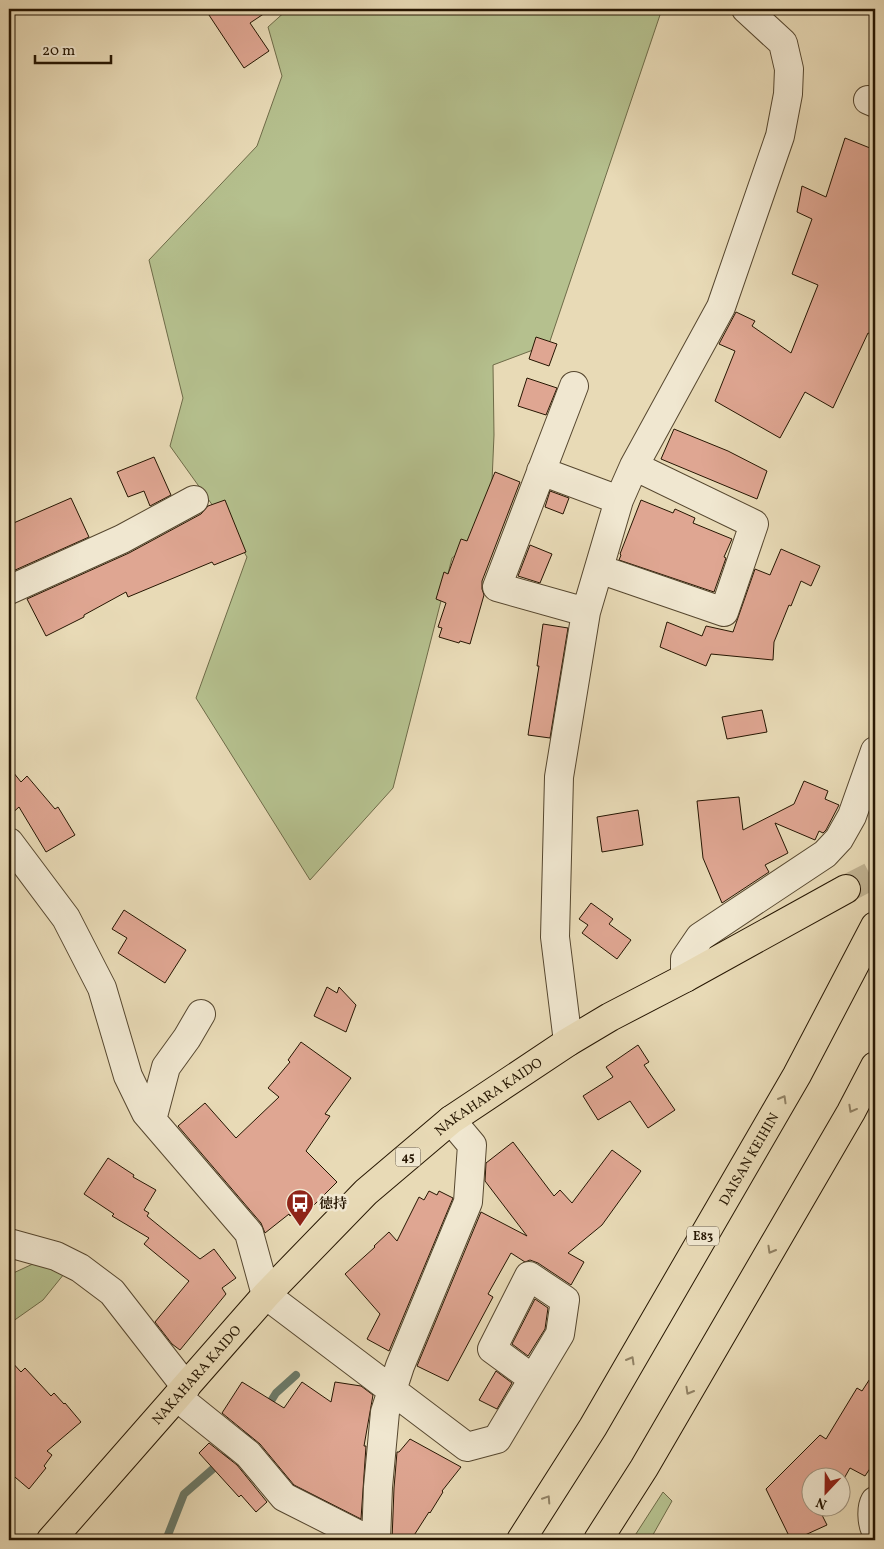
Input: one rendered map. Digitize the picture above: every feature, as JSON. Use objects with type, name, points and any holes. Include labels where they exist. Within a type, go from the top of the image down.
[{"type":"main road","name":"NAKAHARA KAIDO","points":[[51,1540],[266,1295],[366,1192],[452,1120],[568,1042],[610,1017],[846,889]]},
{"type":"main road","name":"DAISAN KEIHIN","points":[[521,1540],[593,1427],[787,1092],[875,926]]},
{"type":"main road","points":[[598,1540],[654,1452],[841,1129],[875,1066]]},
{"type":"street","points":[[568,1042],[555,937],[559,777],[586,612],[619,500],[634,466],[721,308],[780,136],[788,94],[789,69],[783,44],[746,9]]},
{"type":"street","points":[[574,386],[497,587],[586,612]]},
{"type":"street","points":[[600,569],[724,612],[754,524],[634,466]]},
{"type":"street","points":[[541,472],[619,500]]},
{"type":"street","points":[[9,590],[122,539],[194,500]]},
{"type":"street","points":[[685,978],[685,959],[700,937],[825,854],[839,839],[852,816],[875,751]]},
{"type":"street","points":[[9,842],[66,918],[98,980],[128,1076],[146,1113],[249,1232],[266,1295],[467,1447],[497,1439],[533,1379]]},
{"type":"street","points":[[152,1120],[166,1066],[187,1038],[201,1014]]},
{"type":"street","points":[[376,1540],[378,1487],[386,1412],[392,1390],[468,1202],[472,1145],[452,1120]]},
{"type":"street","points":[[9,1243],[56,1256],[80,1268],[112,1292],[181,1392],[248,1454],[284,1497],[369,1540]]},
{"type":"street","points":[[9,1262],[41,1252]]},
{"type":"street","points":[[875,1501],[873,1505],[875,1529]]},
{"type":"green space","points":[[288,9],[662,9],[549,344],[493,365],[494,435],[490,528],[452,558],[393,788],[310,880],[196,698],[247,557],[231,531],[170,446],[183,398],[149,260],[257,146],[282,76],[268,27]]},
{"type":"green space","points":[[35,1263],[64,1274],[43,1300],[9,1324],[9,1275]]},
{"type":"green space","points":[[663,1492],[672,1501],[650,1540],[632,1540]]},
{"type":"building","points":[[205,9],[271,9],[250,23],[269,51],[244,68]]},
{"type":"building","points":[[845,138],[875,150],[875,336],[868,333],[833,408],[805,392],[780,438],[715,401],[735,351],[719,344],[736,312],[755,321],[752,326],[791,353],[818,285],[792,274],[812,219],[797,212],[802,186],[826,197]]},
{"type":"building","points":[[536,337],[557,344],[549,366],[529,359]]},
{"type":"building","points":[[527,378],[557,388],[546,415],[518,406]]},
{"type":"building","points":[[674,429],[728,451],[767,471],[757,499],[661,459]]},
{"type":"building","points":[[154,457],[171,495],[150,506],[144,491],[128,497],[117,472]]},
{"type":"building","points":[[495,472],[520,482],[482,581],[484,595],[470,644],[460,641],[459,643],[439,637],[442,628],[438,627],[446,603],[436,599],[444,572],[448,574],[461,539],[467,541]]},
{"type":"building","points":[[550,491],[569,498],[563,514],[545,507]]},
{"type":"building","points":[[71,498],[89,537],[13,571],[9,563],[9,525]]},
{"type":"building","points":[[225,500],[246,552],[214,565],[212,562],[128,597],[126,592],[84,615],[84,617],[46,636],[27,599],[129,553],[201,514],[208,506]]},
{"type":"building","points":[[641,500],[673,513],[675,509],[695,518],[693,523],[732,539],[724,557],[726,558],[714,592],[619,560]]},
{"type":"building","points":[[530,545],[552,554],[540,583],[518,576]]},
{"type":"building","points":[[781,549],[820,566],[811,586],[801,581],[791,606],[789,605],[774,642],[773,660],[711,654],[706,666],[660,647],[667,622],[702,636],[706,626],[733,632],[755,569],[770,575]]},
{"type":"building","points":[[543,624],[568,628],[550,738],[528,735],[539,666],[537,666]]},
{"type":"building","points":[[762,710],[767,732],[727,739],[722,717]]},
{"type":"building","points":[[9,767],[21,782],[27,776],[55,809],[58,807],[75,835],[46,852],[19,807],[9,816]]},
{"type":"building","points":[[804,781],[828,791],[825,799],[839,805],[826,830],[823,833],[819,831],[815,840],[775,823],[788,853],[765,865],[769,872],[722,903],[703,858],[697,801],[739,797],[743,830],[794,804]]},
{"type":"building","points":[[638,810],[643,845],[602,852],[597,817]]},
{"type":"building","points":[[591,903],[613,919],[609,924],[631,940],[617,959],[582,933],[588,925],[579,919]]},
{"type":"building","points":[[124,910],[186,950],[165,983],[118,953],[127,938],[112,929]]},
{"type":"building","points":[[327,987],[337,993],[339,987],[356,1005],[346,1032],[314,1016]]},
{"type":"building","points":[[301,1042],[351,1078],[325,1114],[330,1116],[306,1151],[337,1182],[307,1212],[301,1206],[265,1233],[261,1223],[178,1126],[205,1103],[236,1138],[279,1097],[268,1088],[290,1062],[288,1060]]},
{"type":"building","points":[[638,1045],[649,1062],[644,1065],[675,1110],[648,1128],[630,1101],[598,1120],[583,1096],[613,1077],[606,1067]]},
{"type":"building","points":[[513,1142],[554,1196],[560,1190],[572,1203],[612,1150],[641,1171],[602,1225],[568,1253],[584,1262],[571,1285],[538,1263],[530,1260],[525,1262],[511,1253],[488,1294],[493,1297],[448,1381],[417,1366],[481,1212],[527,1236],[485,1181],[486,1163]]},
{"type":"building","points":[[108,1158],[134,1175],[133,1177],[156,1190],[144,1210],[149,1213],[147,1216],[200,1259],[214,1249],[236,1278],[222,1288],[226,1294],[180,1350],[172,1344],[155,1322],[189,1281],[144,1244],[149,1238],[112,1216],[114,1214],[84,1194]]},
{"type":"building","points":[[429,1191],[437,1195],[439,1191],[453,1198],[389,1351],[367,1339],[380,1314],[345,1274],[389,1232],[397,1241],[419,1197],[424,1200]]},
{"type":"building","points":[[535,1299],[548,1308],[545,1329],[528,1356],[512,1344]]},
{"type":"building","points":[[9,1359],[21,1372],[25,1368],[51,1396],[54,1393],[81,1422],[47,1451],[52,1455],[44,1466],[46,1468],[29,1489],[9,1472]]},
{"type":"building","points":[[496,1371],[512,1383],[497,1409],[479,1400]]},
{"type":"building","points":[[875,1371],[875,1461],[865,1476],[852,1469],[852,1466],[802,1466],[802,1516],[822,1516],[827,1525],[791,1540],[766,1489],[820,1435],[826,1439],[857,1388],[862,1391]]},
{"type":"building","points":[[242,1382],[284,1408],[302,1382],[331,1402],[335,1382],[361,1386],[373,1395],[364,1446],[366,1446],[361,1519],[294,1485],[260,1444],[222,1413]]},
{"type":"building","points":[[410,1439],[461,1467],[442,1491],[430,1513],[411,1540],[392,1540],[397,1452]]},
{"type":"building","points":[[209,1443],[237,1465],[267,1502],[256,1512],[241,1495],[239,1497],[199,1453]]},
{"type":"waterway","points":[[266,1409],[276,1393],[296,1375]]},
{"type":"waterway","points":[[166,1540],[184,1494],[245,1441],[254,1427]]},
{"type":"tunnel","points":[[846,889],[875,874]]},
{"type":"place","name":"徳持","points":[[300,1227]]}]
